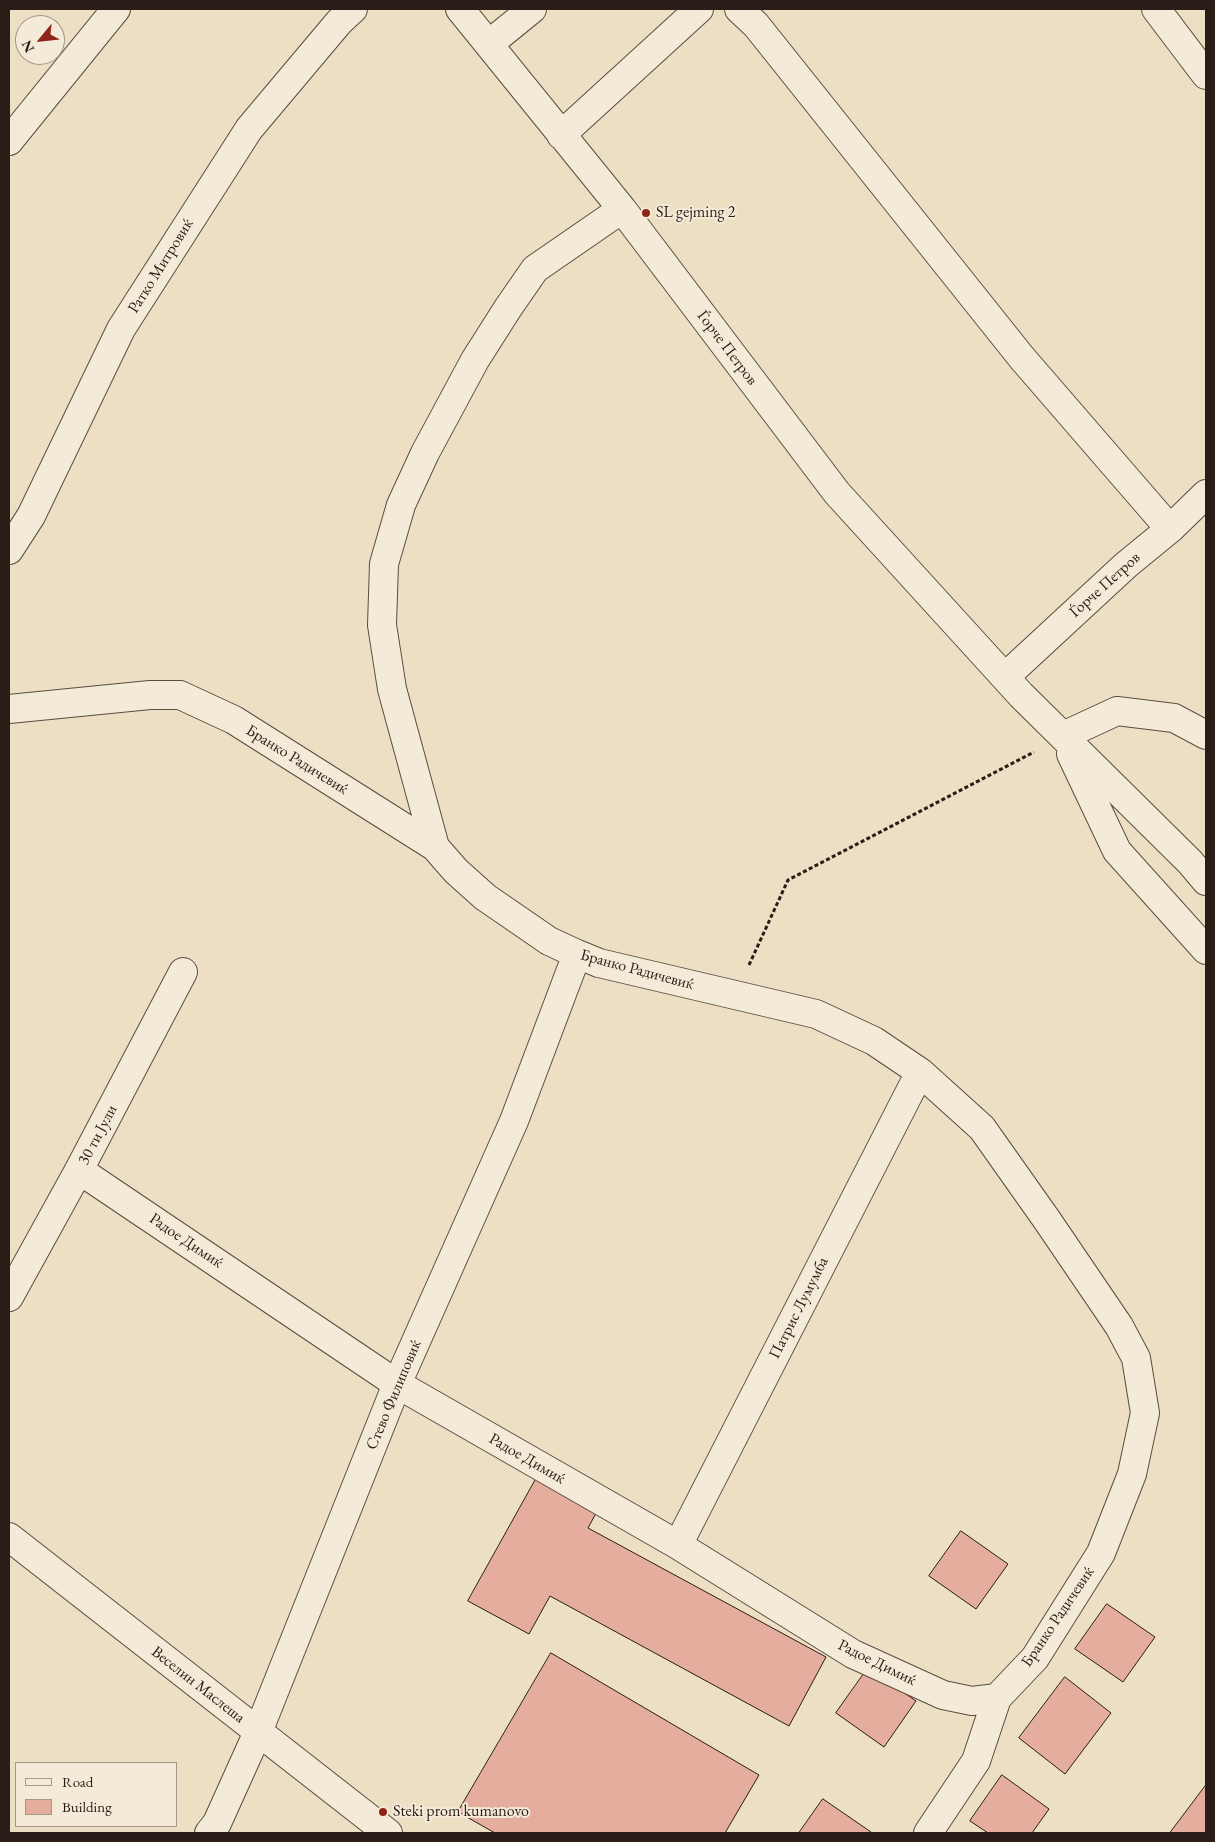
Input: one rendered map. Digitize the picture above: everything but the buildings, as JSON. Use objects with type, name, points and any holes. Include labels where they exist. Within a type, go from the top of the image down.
[{"type":"street","points":[[9,141],[116,9]]},
{"type":"street","name":"Ратко Митровиќ","points":[[9,550],[31,516],[122,329],[243,137],[339,22],[354,9]]},
{"type":"street","name":"Ѓорче Петров","points":[[460,9],[622,209],[837,493],[1005,677],[1190,862],[1206,881]]},
{"type":"street","points":[[489,44],[532,9]]},
{"type":"street","points":[[561,135],[699,9]]},
{"type":"street","points":[[739,9],[756,25],[1022,358],[1170,529]]},
{"type":"street","points":[[1167,13],[1206,75]]},
{"type":"street","points":[[435,847],[392,689],[382,625],[384,564],[401,504],[424,453],[475,360],[535,269],[622,209]]},
{"type":"street","name":"Ѓорче Петров","points":[[1005,677],[1126,565],[1170,529],[1206,494]]},
{"type":"street","name":"Бранко Радичевиќ","points":[[9,709],[150,695],[180,695],[234,720],[435,847],[456,871],[485,897],[549,941],[599,963],[816,1014],[874,1041],[920,1072],[982,1128],[1048,1220],[1119,1326],[1136,1358],[1144,1413],[1132,1474],[1101,1553],[1035,1658],[997,1698],[976,1761],[928,1833]]},
{"type":"street","points":[[1206,735],[1174,718],[1117,711],[1063,736],[1117,850],[1206,950]]},
{"type":"street","name":"Стево Филиповиќ","points":[[209,1833],[217,1822],[258,1732],[398,1384],[514,1121],[577,954]]},
{"type":"street","name":"30 ти Јули","points":[[9,1297],[80,1170],[183,972]]},
{"type":"street","name":"Патрис Лумумба","points":[[678,1545],[920,1072]]},
{"type":"street","name":"Радое Димиќ","points":[[80,1170],[398,1384],[678,1545],[853,1654],[943,1695],[972,1701],[997,1698]]},
{"type":"street","name":"Веселин Маслеша","points":[[9,1537],[388,1833]]},
{"type":"path","points":[[735,995],[788,880],[1063,736]]},
{"type":"place","name":"SL gejming 2","points":[[646,213]]},
{"type":"place","name":"Steki prom kumanovo","points":[[383,1812]]}]
